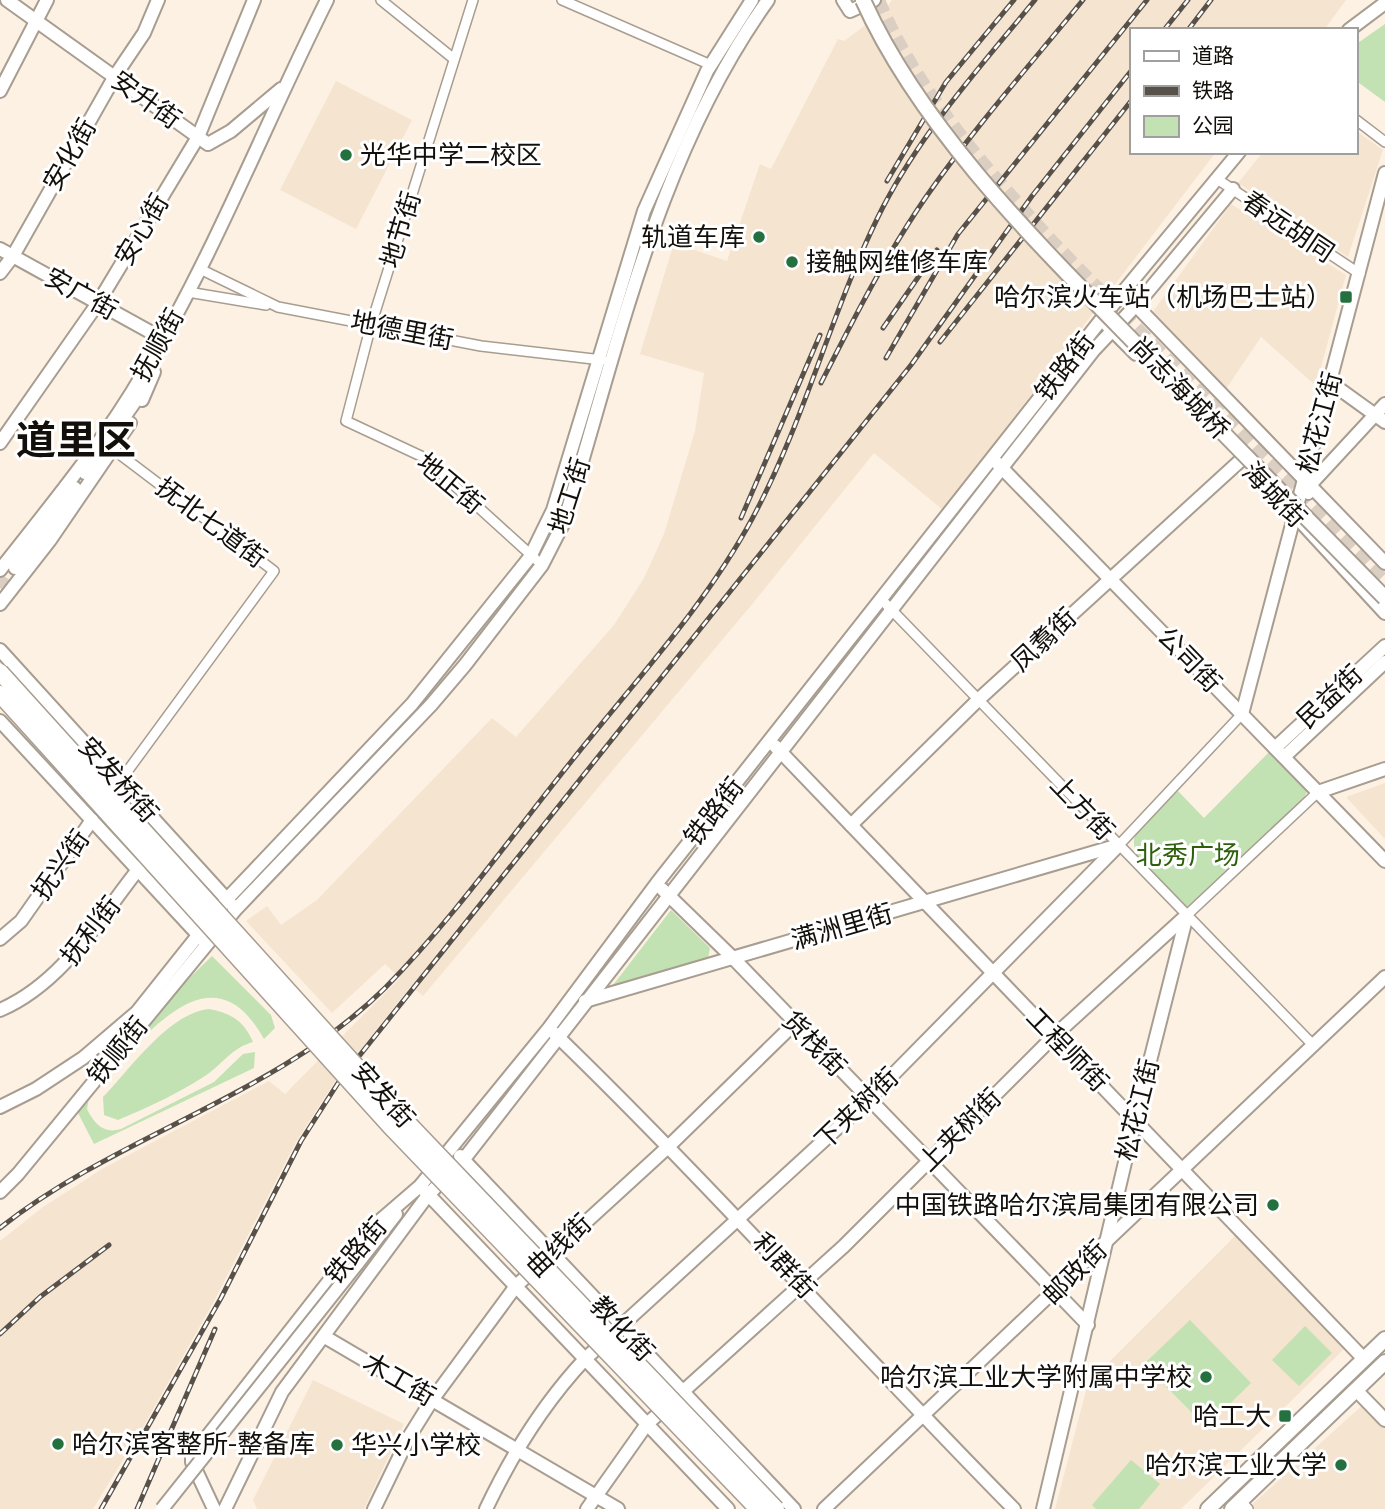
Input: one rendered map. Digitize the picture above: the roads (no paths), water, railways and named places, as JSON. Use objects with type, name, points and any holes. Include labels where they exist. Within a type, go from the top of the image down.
[{"type":"highway","name":"安发街","points":[[0,672],[404,1119],[776,1509]]},
{"type":"highway","name":"安发街","points":[[0,694],[390,1126],[758,1509]]},
{"type":"main road","name":"安升街","points":[[7,0],[208,144],[214,143],[283,87]]},
{"type":"main road","points":[[0,91],[47,0]]},
{"type":"main road","name":"安化街","points":[[0,273],[13,256],[115,76],[144,33],[158,0]]},
{"type":"main road","name":"安心街","points":[[1,440],[99,303],[198,138],[254,0]]},
{"type":"main road","points":[[188,292],[265,135],[283,87],[327,0]]},
{"type":"main road","name":"地工街","points":[[227,899],[412,704],[531,555],[553,510],[644,211],[680,126],[711,65],[752,0]]},
{"type":"main road","name":"地工街","points":[[236,909],[430,705],[542,565],[564,522],[650,240],[683,152],[718,81],[768,0]]},
{"type":"main road","name":"尚志海城桥","points":[[863,0],[902,74],[932,115],[1043,250],[1385,598]]},
{"type":"main road","points":[[847,6],[874,0]]},
{"type":"main road","points":[[1352,28],[1385,3]]},
{"type":"main road","name":"铁路街","points":[[225,1509],[282,1392],[452,1148],[586,1000],[891,609],[1123,292],[1237,154]]},
{"type":"main road","name":"松花江街","points":[[1245,717],[1296,517],[1308,483],[1385,173]]},
{"type":"main road","name":"铁路街","points":[[214,1509],[192,1462],[192,1456],[369,1230],[464,1160],[554,1033],[565,1006],[657,883],[881,599],[1112,330],[1136,306],[1233,189]]},
{"type":"main road","name":"安广街","points":[[0,249],[163,340]]},
{"type":"main road","name":"抚顺街","points":[[0,570],[117,415],[163,340],[188,292]]},
{"type":"main road","name":"抚顺街","points":[[15,568],[108,442],[154,372],[169,346],[188,292]]},
{"type":"main road","name":"海城街","points":[[1123,292],[1385,563]]},
{"type":"main road","name":"海城街","points":[[1102,320],[1241,460],[1385,613]]},
{"type":"main road","name":"抚顺街","points":[[0,604],[114,450],[140,404],[154,372]]},
{"type":"main road","points":[[1331,383],[1380,418]]},
{"type":"main road","points":[[1308,483],[1380,418],[1385,404]]},
{"type":"main road","name":"凤翥街","points":[[851,825],[978,700],[1241,460]]},
{"type":"main road","name":"公司街","points":[[997,463],[1385,861]]},
{"type":"main road","name":"民益街","points":[[1280,753],[1385,646]]},
{"type":"main road","name":"安发桥街","points":[[0,650],[236,909]]},
{"type":"main road","name":"民益街","points":[[1280,753],[1385,662]]},
{"type":"main road","name":"安发桥街","points":[[0,722],[207,944]]},
{"type":"main road","name":"工程师街","points":[[770,740],[1364,1359]]},
{"type":"main road","points":[[1318,792],[1385,769]]},
{"type":"main road","name":"抚兴街","points":[[0,939],[21,921],[92,820]]},
{"type":"main road","name":"抚利街","points":[[0,1010],[33,992],[59,972],[167,834]]},
{"type":"main road","name":"满洲里街","points":[[565,1006],[1119,845]]},
{"type":"main road","name":"下夹树街","points":[[486,1509],[516,1449],[545,1404],[585,1359],[740,1220],[868,1100],[1119,845]]},
{"type":"main road","name":"货栈街","points":[[657,883],[1088,1325]]},
{"type":"main road","name":"铁顺街","points":[[0,1107],[36,1089],[83,1058],[137,1012],[227,899]]},
{"type":"main road","name":"铁顺街","points":[[0,1192],[18,1174],[236,909]]},
{"type":"main road","name":"松花江街","points":[[1043,1509],[1135,1120],[1187,915]]},
{"type":"main road","name":"上夹树街","points":[[587,1509],[647,1424],[801,1284],[1054,1036],[1187,915]]},
{"type":"main road","name":"邮政街","points":[[824,1509],[1056,1292],[1108,1239],[1385,977]]},
{"type":"main road","name":"曲线街","points":[[374,1509],[409,1437],[432,1400],[516,1286],[669,1146],[794,1024]]},
{"type":"main road","name":"利群街","points":[[554,1033],[669,1146],[923,1417],[1014,1509]]},
{"type":"main road","name":"教化街","points":[[452,1148],[794,1509]]},
{"type":"main road","points":[[172,1509],[360,1266],[424,1191]]},
{"type":"main road","name":"教化街","points":[[424,1191],[728,1509]]},
{"type":"main road","name":"铁路街","points":[[162,1509],[360,1266]]},
{"type":"main road","name":"木工街","points":[[326,1337],[618,1509]]},
{"type":"main road","points":[[1208,1509],[1385,1339]]},
{"type":"main road","points":[[1241,1506],[1385,1362]]},
{"type":"main road","points":[[1356,1390],[1385,1420]]},
{"type":"street","points":[[381,0],[454,59]]},
{"type":"street","name":"地节街","points":[[346,421],[371,325],[473,0]]},
{"type":"street","points":[[562,0],[711,65]]},
{"type":"street","points":[[1357,121],[1385,142]]},
{"type":"street","name":"春远胡同","points":[[1217,179],[1360,274]]},
{"type":"street","name":"地德里街","points":[[200,269],[278,307],[481,346],[612,361]]},
{"type":"street","points":[[188,292],[278,307]]},
{"type":"street","name":"地正街","points":[[346,421],[423,457],[542,565]]},
{"type":"street","name":"抚北七道街","points":[[114,450],[274,571],[120,781]]},
{"type":"street","name":"上方街","points":[[881,599],[1314,1046]]},
{"type":"street","name":"下夹树街","points":[[1119,845],[1245,717]]},
{"type":"street","points":[[92,820],[120,781]]},
{"type":"street","name":"上夹树街","points":[[1187,915],[1318,792]]},
{"type":"tunnel","points":[[878,0],[912,67],[955,129],[1003,187],[1053,243],[1385,582]]},
{"type":"tunnel","points":[[0,588],[15,568]]},
{"type":"railway","points":[[887,181],[946,82],[1014,0]]},
{"type":"railway","points":[[0,1228],[46,1195],[95,1166],[246,1087],[295,1058],[342,1026],[385,988],[435,933],[691,613],[733,551],[771,481],[849,284],[883,207],[934,125],[1035,0]]},
{"type":"railway","points":[[821,383],[884,265],[926,197],[983,121],[1083,0]]},
{"type":"railway","points":[[886,358],[958,234],[1147,0]]},
{"type":"railway","points":[[1166,28],[1188,0]]},
{"type":"railway","points":[[1190,28],[1211,0]]},
{"type":"railway","points":[[101,1509],[221,1298],[301,1141],[340,1080],[911,365],[1032,196],[1130,72]]},
{"type":"railway","points":[[940,342],[1130,102]]},
{"type":"railway","points":[[883,328],[937,250]]},
{"type":"railway","points":[[741,518],[820,335]]},
{"type":"railway","points":[[0,1334],[40,1297],[109,1245]]},
{"type":"railway","points":[[137,1509],[215,1329]]},
{"type":"place","name":"光华中学二校区","points":[[346,155]]},
{"type":"place","name":"轨道车库","points":[[759,237]]},
{"type":"place","name":"接触网维修车库","points":[[792,262]]},
{"type":"place","name":"哈尔滨火车站（机场巴士站）","points":[[1346,297]]},
{"type":"place","name":"中国铁路哈尔滨局集团有限公司","points":[[1273,1205]]},
{"type":"place","name":"哈尔滨工业大学附属中学校","points":[[1206,1377]]},
{"type":"place","name":"哈工大","points":[[1285,1416]]},
{"type":"place","name":"哈尔滨客整所-整备库","points":[[58,1444]]},
{"type":"place","name":"华兴小学校","points":[[337,1445]]},
{"type":"place","name":"哈尔滨工业大学","points":[[1341,1465]]},
{"type":"district","name":"道里区","points":[[76,440]]},
{"type":"park label","name":"北秀广场","points":[[1188,855]]}]
